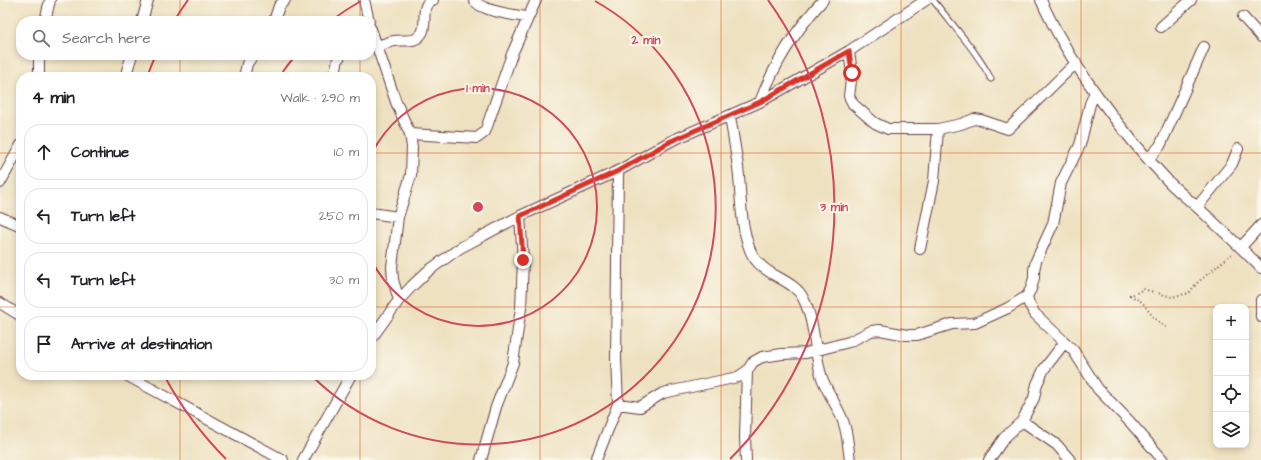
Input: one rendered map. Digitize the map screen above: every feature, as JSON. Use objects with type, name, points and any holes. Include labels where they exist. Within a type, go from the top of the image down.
[{"type":"street","points":[[46,16],[50,0]]},
{"type":"street","points":[[143,16],[148,0]]},
{"type":"street","points":[[276,16],[279,6],[285,0]]},
{"type":"street","points":[[364,0],[367,16]]},
{"type":"street","points":[[376,45],[396,40],[410,41],[418,38],[423,31],[425,8],[427,4],[433,0]]},
{"type":"street","points":[[474,0],[478,5],[527,17]]},
{"type":"street","points":[[410,134],[476,138],[485,132],[512,54],[527,17],[536,0]]},
{"type":"street","points":[[760,102],[776,64],[799,29],[823,0]]},
{"type":"street","points":[[376,332],[399,300],[428,272],[460,248],[520,216],[618,171],[671,141],[760,102],[849,51],[926,0]]},
{"type":"street","points":[[1041,0],[1051,23],[1095,92],[1148,159],[1172,184],[1241,247],[1261,268]]},
{"type":"street","points":[[1161,27],[1191,0]]},
{"type":"street","points":[[1243,17],[1261,37]]},
{"type":"street","points":[[1148,159],[1160,146],[1204,47]]},
{"type":"street","points":[[376,50],[410,134],[411,175],[398,217],[392,267],[393,280],[399,300]]},
{"type":"street","points":[[849,51],[852,73],[849,96],[852,104],[875,123],[888,129],[938,129],[961,124],[974,119],[1008,129],[1076,63]]},
{"type":"street","points":[[38,72],[39,60]]},
{"type":"street","points":[[127,72],[130,60]]},
{"type":"street","points":[[245,72],[250,60]]},
{"type":"street","points":[[335,72],[338,60]]},
{"type":"street","points":[[618,404],[640,407],[663,394],[738,377],[747,371],[753,362],[762,357],[816,351],[849,342],[871,331],[880,330],[917,335],[952,324],[975,322],[1008,308],[1027,296],[1032,289],[1036,261],[1053,224],[1061,184],[1080,145],[1090,104],[1095,92]]},
{"type":"street","points":[[730,116],[739,176],[740,209],[743,229],[751,252],[758,265],[793,287],[802,297],[808,311],[821,376],[843,420],[847,433],[850,460]]},
{"type":"street","points":[[920,249],[934,181],[938,129]]},
{"type":"street","points":[[1197,207],[1232,164],[1238,149]]},
{"type":"street","points":[[0,183],[16,154]]},
{"type":"street","points":[[596,460],[618,404],[616,359],[618,171]]},
{"type":"street","points":[[376,214],[398,217]]},
{"type":"street","points":[[481,460],[496,407],[513,363],[521,300],[523,260],[520,216]]},
{"type":"street","points":[[0,217],[16,224]]},
{"type":"street","points":[[1241,247],[1261,225]]},
{"type":"street","points":[[1027,296],[1029,304],[1035,314],[1073,350],[1098,389],[1130,422],[1163,460]]},
{"type":"street","points":[[1261,300],[1261,317]]},
{"type":"street","points":[[0,303],[16,313]]},
{"type":"street","points":[[989,460],[1004,438],[1022,421],[1034,398],[1037,384],[1044,369],[1065,342]]},
{"type":"street","points":[[746,460],[745,437],[747,371]]},
{"type":"street","points":[[135,380],[283,460]]},
{"type":"street","points":[[303,460],[348,380]]},
{"type":"street","points":[[1022,421],[1057,445],[1070,460]]},
{"type":"lane","points":[[933,0],[958,34],[979,58],[991,79]]},
{"type":"path","points":[[1166,327],[1154,318],[1142,302],[1129,295],[1135,294],[1143,289],[1172,297],[1189,293],[1197,283],[1241,247]]},
{"type":"route","points":[[523,260],[520,216],[618,171],[671,141],[760,102],[849,51],[852,73]]}]
